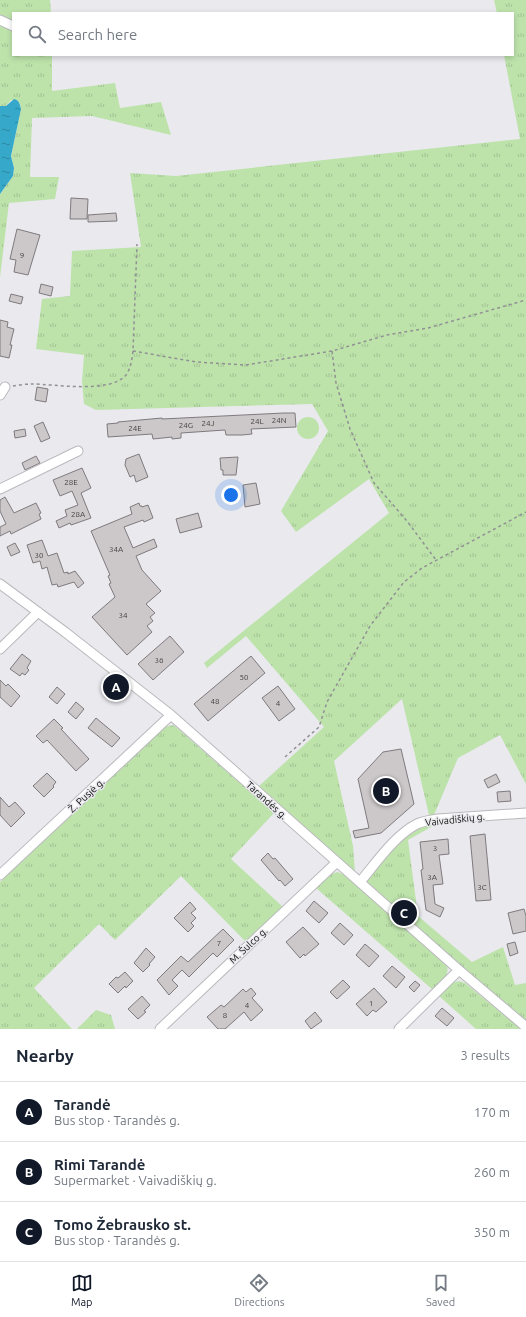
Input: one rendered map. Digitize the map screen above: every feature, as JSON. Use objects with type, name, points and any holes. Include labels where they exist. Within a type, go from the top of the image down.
[{"type":"street","points":[[0,20],[12,26]]},
{"type":"street","points":[[0,395],[5,387]]},
{"type":"street","points":[[0,489],[78,451]]},
{"type":"street","name":"Tarandės g.","points":[[0,584],[172,715],[459,970],[526,1026]]},
{"type":"street","points":[[0,649],[38,612]]},
{"type":"street","name":"Ž. Pusjė g.","points":[[0,875],[172,715]]},
{"type":"street","name":"Vaivadiškių g.","points":[[360,882],[400,836],[417,824],[427,820],[526,813]]},
{"type":"street","name":"M. Šulco g.","points":[[160,1029],[337,862]]},
{"type":"street","points":[[399,1029],[459,970]]},
{"type":"path","points":[[5,387],[31,384],[74,387],[114,382],[127,374],[133,351],[137,244]]},
{"type":"path","points":[[133,351],[196,362],[246,365],[332,351],[387,335],[428,328],[526,300]]},
{"type":"path","points":[[332,351],[336,383],[350,429],[374,482],[407,521],[436,560]]},
{"type":"path","points":[[285,757],[319,727],[327,702],[370,626],[404,582],[422,568],[526,512]]},
{"type":"green space","points":[[0,0],[50,0],[51,12],[12,12],[12,56],[52,56],[52,91],[115,83],[120,108],[161,102],[171,135],[92,116],[32,118],[30,177],[59,177],[55,199],[9,203],[0,277],[0,194],[13,176],[14,168],[11,156],[21,109],[17,100],[11,100],[6,106],[0,106]]},
{"type":"green space","points":[[494,0],[526,0],[526,784],[500,735],[458,758],[434,815],[431,827],[408,840],[418,916],[472,962],[503,947],[515,985],[526,983],[526,1022],[359,875],[408,823],[429,815],[402,699],[334,761],[353,846],[355,872],[259,786],[324,727],[246,636],[207,668],[204,663],[389,513],[369,479],[296,532],[281,511],[328,431],[312,404],[96,410],[84,404],[82,382],[84,355],[36,349],[42,299],[70,296],[72,251],[141,247],[130,173],[176,176],[520,139],[504,56],[514,56],[514,12],[497,12]]},
{"type":"green space","points":[[308,417],[316,420],[319,428],[316,436],[308,439],[300,436],[297,428],[300,420]]},
{"type":"green space","points":[[173,725],[274,813],[231,859],[283,907],[245,941],[181,876],[115,940],[99,924],[34,988],[72,1029],[0,1029],[0,882],[165,727]]},
{"type":"green space","points":[[337,872],[346,875],[447,965],[448,969],[446,976],[433,990],[316,888],[332,874]]},
{"type":"green space","points":[[459,981],[465,983],[521,1029],[476,1029],[439,996],[452,983]]},
{"type":"green space","points":[[96,1010],[111,1015],[115,1029],[77,1029]]},
{"type":"water","points":[[14,99],[19,102],[21,109],[11,156],[14,168],[13,176],[0,194],[0,106],[6,106]]},
{"type":"building","points":[[71,198],[88,199],[87,219],[70,219]]},
{"type":"building","points":[[116,213],[117,221],[88,222],[88,215]]},
{"type":"building","points":[[17,229],[40,235],[28,275],[14,272],[16,260],[10,259]]},
{"type":"building","points":[[41,284],[53,287],[51,296],[39,293]]},
{"type":"building","points":[[11,294],[23,297],[21,304],[9,301]]},
{"type":"building","points":[[0,320],[8,322],[7,327],[14,329],[10,345],[12,345],[9,358],[0,356]]},
{"type":"building","points":[[37,387],[48,389],[46,402],[35,400]]},
{"type":"building","points":[[295,413],[296,427],[251,429],[252,434],[242,435],[226,435],[225,430],[181,433],[181,438],[172,439],[172,437],[153,439],[152,434],[108,437],[107,424],[118,422],[162,418]]},
{"type":"building","points":[[43,422],[50,438],[41,442],[34,426]]},
{"type":"building","points":[[25,429],[26,436],[15,438],[14,431]]},
{"type":"building","points":[[139,454],[148,477],[136,482],[134,475],[130,477],[125,465],[126,459]]},
{"type":"building","points":[[36,456],[40,463],[25,470],[22,463]]},
{"type":"building","points":[[238,457],[236,475],[223,475],[220,458]]},
{"type":"building","points":[[82,468],[91,488],[81,493],[91,518],[71,525],[70,523],[59,528],[56,521],[67,516],[65,510],[78,505],[72,491],[60,496],[53,480]]},
{"type":"building","points":[[256,483],[260,504],[245,507],[243,485]]},
{"type":"building","points":[[5,497],[14,513],[36,503],[41,513],[39,514],[41,519],[11,534],[10,531],[0,536],[0,527],[6,524],[0,511],[0,500]]},
{"type":"building","points":[[139,503],[142,507],[148,505],[153,518],[124,527],[133,548],[154,539],[157,547],[136,556],[142,570],[161,591],[146,604],[155,613],[150,617],[153,621],[147,626],[152,632],[127,655],[92,617],[115,597],[109,584],[111,583],[108,576],[110,575],[91,531],[132,514],[130,507]]},
{"type":"building","points":[[198,513],[202,527],[180,533],[176,519]]},
{"type":"building","points":[[42,540],[48,556],[57,553],[64,573],[68,572],[68,574],[75,571],[84,583],[78,588],[74,582],[58,587],[57,584],[52,585],[47,567],[42,569],[40,561],[33,563],[27,545]]},
{"type":"building","points":[[15,543],[20,552],[11,556],[7,547]]},
{"type":"building","points":[[170,636],[184,652],[153,680],[138,664]]},
{"type":"building","points":[[22,654],[31,661],[27,668],[29,670],[25,675],[22,673],[20,676],[10,669]]},
{"type":"building","points":[[251,656],[265,673],[208,721],[194,704]]},
{"type":"building","points":[[0,680],[6,686],[8,684],[20,696],[11,707],[0,697]]},
{"type":"building","points":[[278,686],[295,709],[279,721],[262,698]]},
{"type":"building","points":[[57,687],[65,694],[57,704],[49,697]]},
{"type":"building","points":[[76,702],[84,709],[76,719],[68,712]]},
{"type":"building","points":[[96,718],[120,738],[112,747],[88,728]]},
{"type":"building","points":[[54,719],[63,728],[61,729],[89,759],[76,771],[47,740],[43,743],[36,736]]},
{"type":"building","points":[[401,749],[414,804],[381,833],[355,838],[353,831],[369,828],[358,779],[383,752]]},
{"type":"building","points":[[47,773],[56,782],[53,786],[54,787],[44,797],[33,786]]},
{"type":"building","points":[[496,774],[500,782],[488,788],[484,780]]},
{"type":"building","points":[[510,791],[511,801],[498,802],[497,792]]},
{"type":"building","points":[[0,797],[9,807],[15,802],[25,813],[11,827],[0,815]]},
{"type":"building","points":[[485,834],[491,900],[476,901],[470,836]]},
{"type":"building","points":[[448,839],[449,854],[439,855],[443,884],[433,885],[435,904],[444,908],[440,917],[426,910],[421,870],[423,869],[420,842]]},
{"type":"building","points":[[268,853],[273,859],[275,858],[293,879],[285,886],[261,860]]},
{"type":"building","points":[[314,901],[328,913],[319,923],[306,911]]},
{"type":"building","points":[[190,902],[196,909],[191,913],[196,918],[191,923],[194,926],[188,932],[174,918]]},
{"type":"building","points":[[524,909],[526,916],[526,931],[513,934],[508,913]]},
{"type":"building","points":[[340,923],[353,935],[344,945],[331,933]]},
{"type":"building","points":[[303,927],[319,944],[305,956],[304,954],[300,958],[286,942]]},
{"type":"building","points":[[223,929],[234,940],[217,957],[213,953],[189,977],[182,970],[172,980],[178,986],[169,995],[157,980],[181,956],[188,962]]},
{"type":"building","points":[[515,942],[518,953],[510,956],[507,944]]},
{"type":"building","points":[[365,944],[379,956],[369,967],[356,955]]},
{"type":"building","points":[[146,948],[155,957],[143,972],[134,963]]},
{"type":"building","points":[[392,966],[405,977],[396,988],[383,976]]},
{"type":"building","points":[[125,972],[133,981],[118,993],[109,984],[116,977],[118,978]]},
{"type":"building","points":[[343,980],[350,987],[337,999],[330,992]]},
{"type":"building","points":[[415,981],[420,985],[414,992],[409,987]]},
{"type":"building","points":[[251,988],[256,994],[252,998],[263,1010],[251,1021],[244,1012],[225,1029],[218,1029],[207,1017],[221,1005],[224,1007],[243,989],[246,992]]},
{"type":"building","points":[[374,988],[387,1002],[376,1012],[373,1010],[367,1016],[356,1004]]},
{"type":"building","points":[[142,996],[150,1005],[144,1011],[146,1012],[138,1019],[128,1009]]},
{"type":"building","points":[[442,1008],[454,1018],[447,1026],[435,1016]]},
{"type":"building","points":[[315,1012],[322,1021],[311,1029],[305,1021]]},
{"type":"place","name":"Tarandė","points":[[116,687]]},
{"type":"place","name":"Rimi Tarandė","points":[[386,791]]},
{"type":"place","name":"Tomo Žebrausko st.","points":[[404,913]]}]
